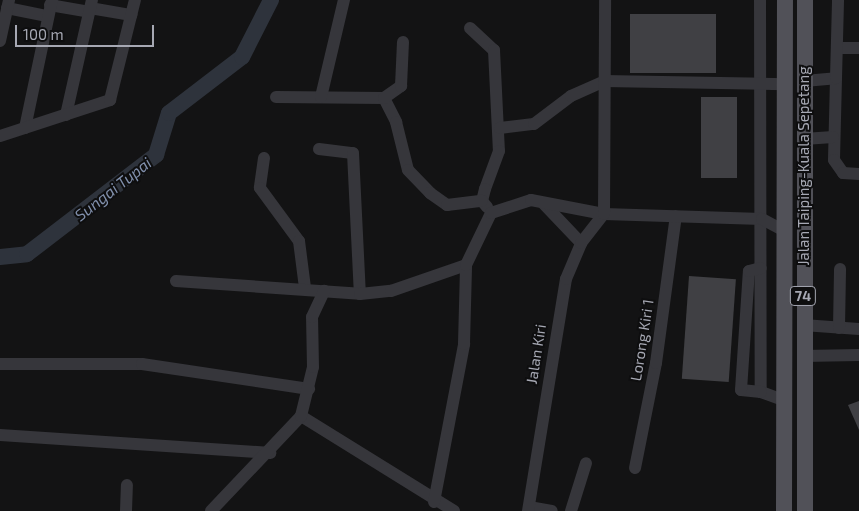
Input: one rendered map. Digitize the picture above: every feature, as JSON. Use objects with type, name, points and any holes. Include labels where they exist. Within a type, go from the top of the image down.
[{"type":"main road","name":"Jalan Taiping-Kuala Sepetang","points":[[784,511],[783,207],[785,0]]},
{"type":"main road","name":"Jalan Taiping-Kuala Sepetang","points":[[805,0],[803,325],[805,511]]},
{"type":"street","points":[[0,136],[110,100],[135,0]]},
{"type":"street","points":[[321,97],[344,0]]},
{"type":"street","points":[[604,214],[605,0]]},
{"type":"street","points":[[760,0],[761,392]]},
{"type":"street","points":[[838,0],[834,137],[836,166],[843,173],[859,174]]},
{"type":"street","points":[[0,41],[5,10],[90,6],[131,15]]},
{"type":"street","points":[[66,115],[90,6]]},
{"type":"street","points":[[26,128],[50,7]]},
{"type":"street","points":[[470,28],[494,50],[500,128],[500,151],[482,201]]},
{"type":"street","points":[[276,97],[384,98],[401,86],[403,42]]},
{"type":"street","points":[[837,48],[859,48]]},
{"type":"street","points":[[804,81],[836,78]]},
{"type":"street","points":[[500,128],[534,124],[570,96],[604,81],[784,84]]},
{"type":"street","points":[[384,98],[396,122],[408,170],[430,193],[447,204],[482,201]]},
{"type":"street","points":[[804,139],[834,137]]},
{"type":"street","points":[[318,149],[353,153],[353,222],[360,294]]},
{"type":"street","points":[[264,158],[260,188],[299,241],[305,288]]},
{"type":"street","points":[[482,201],[491,213]]},
{"type":"street","points":[[434,502],[464,344],[466,265],[491,213],[514,202],[544,203],[604,214],[762,219],[783,230]]},
{"type":"street","points":[[544,203],[581,243]]},
{"type":"street","points":[[762,219],[783,207]]},
{"type":"street","name":"Jalan Kiri","points":[[528,509],[561,304],[581,243],[604,214]]},
{"type":"street","name":"Lorong Kiri 1","points":[[635,468],[656,363],[676,216]]},
{"type":"street","points":[[176,281],[305,288],[360,294],[391,291],[466,265]]},
{"type":"street","points":[[761,268],[749,271],[741,390],[761,392],[783,400]]},
{"type":"street","points":[[840,269],[840,328]]},
{"type":"street","points":[[210,511],[270,453],[302,416],[309,389],[312,317],[324,291]]},
{"type":"street","points":[[803,325],[859,330]]},
{"type":"street","points":[[803,356],[859,355]]},
{"type":"street","points":[[0,364],[142,364],[309,389]]},
{"type":"street","points":[[302,416],[434,502],[454,511]]},
{"type":"street","points":[[0,435],[270,453]]},
{"type":"street","points":[[571,511],[586,463]]},
{"type":"street","points":[[126,511],[127,485]]},
{"type":"street","points":[[528,509],[552,511]]},
{"type":"building","points":[[630,14],[716,14],[716,73],[630,73]]},
{"type":"building","points":[[701,97],[737,97],[737,178],[701,178]]},
{"type":"building","points":[[689,276],[736,279],[729,382],[682,379]]},
{"type":"building","points":[[859,401],[859,430],[848,405]]},
{"type":"waterway","name":"Sungai Tupai","points":[[0,257],[27,254],[156,155],[169,113],[242,57],[271,0]]}]
